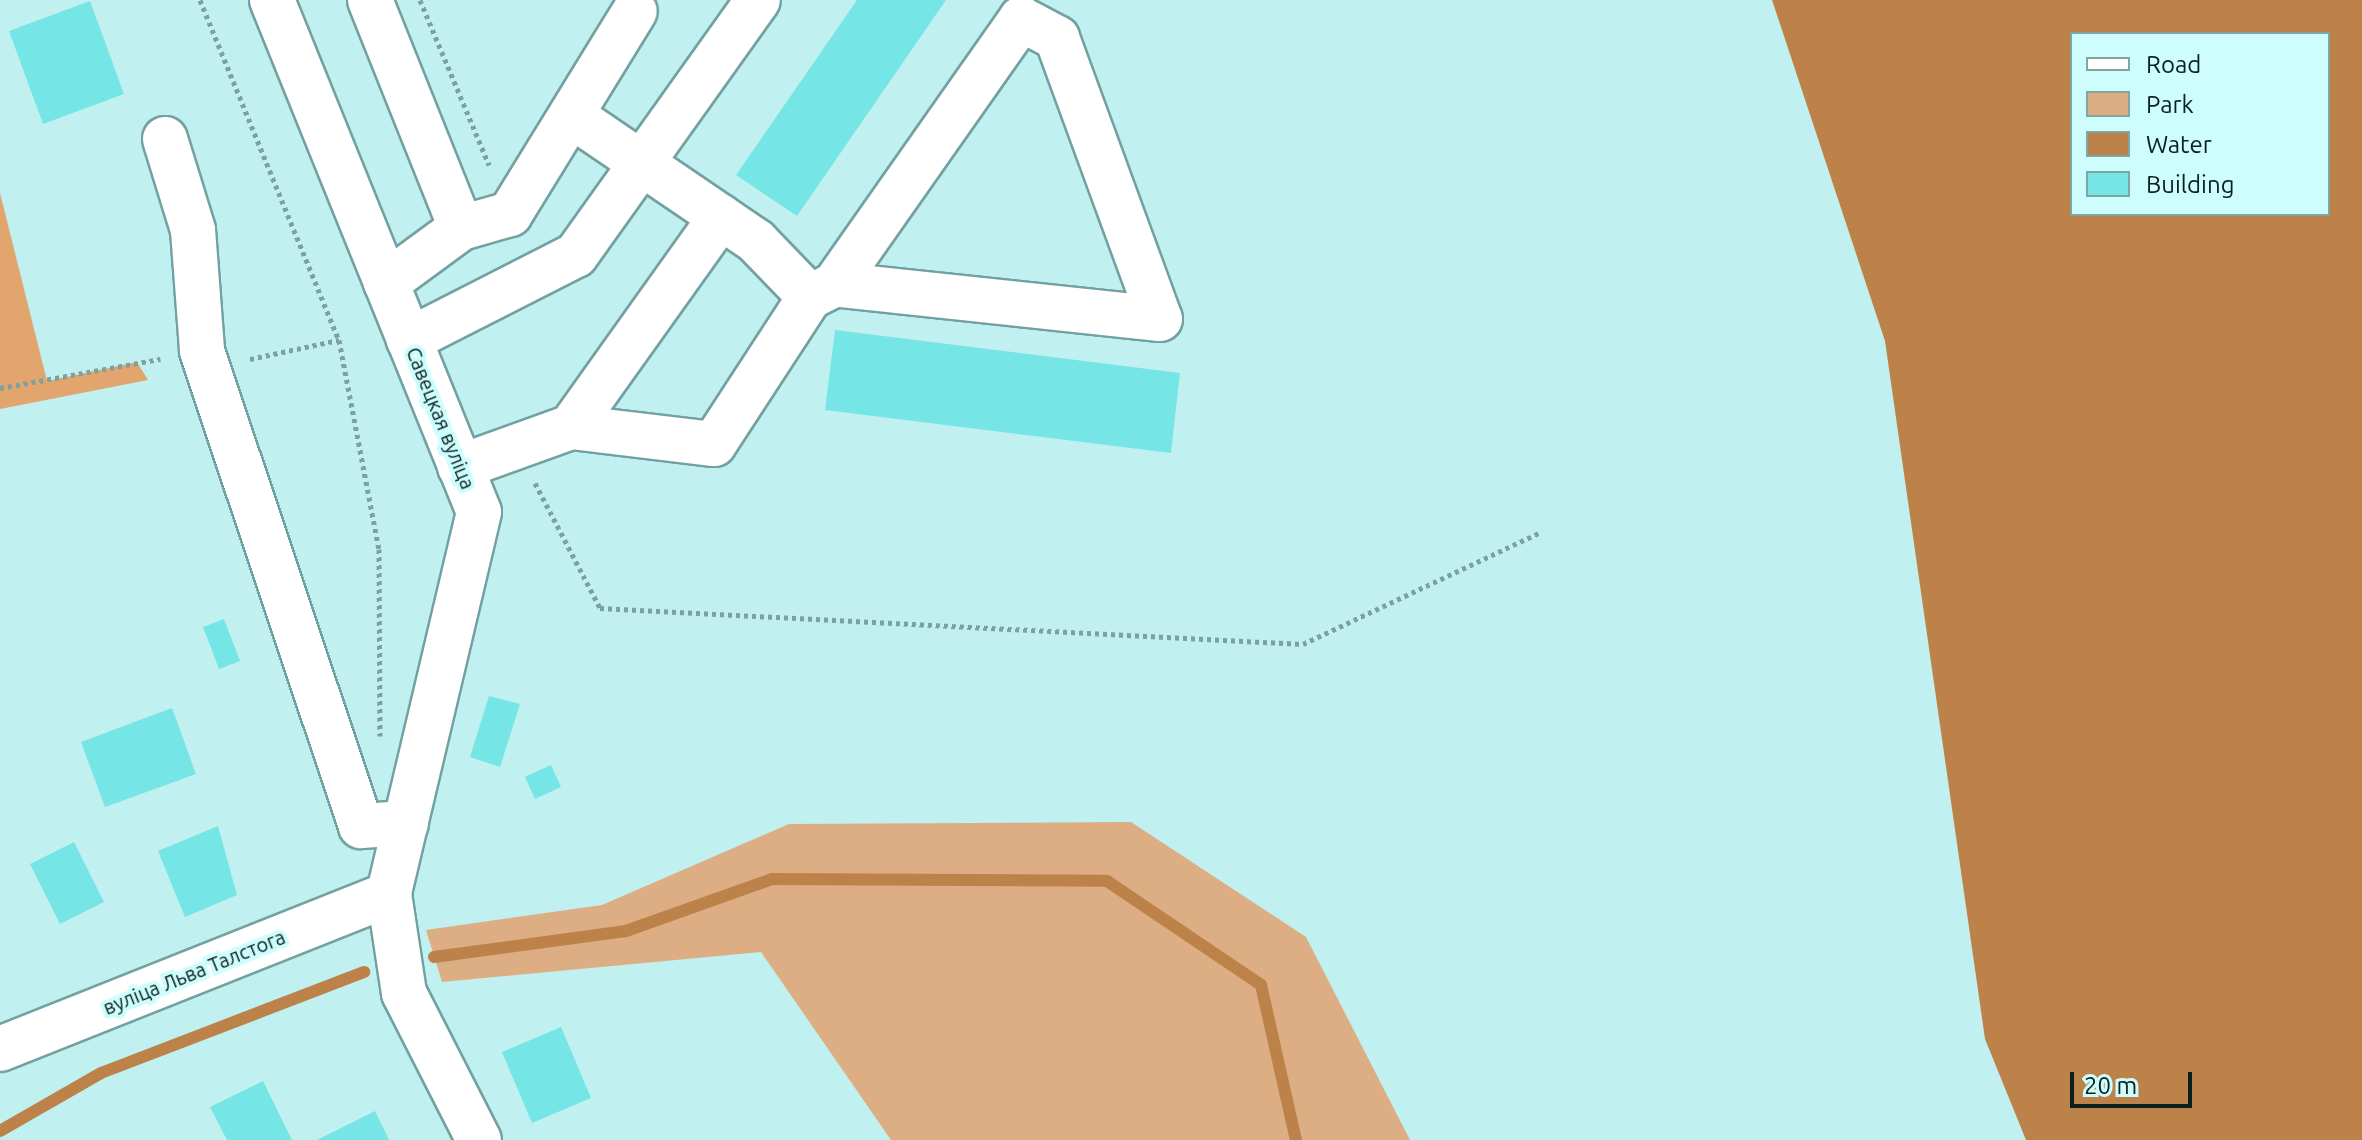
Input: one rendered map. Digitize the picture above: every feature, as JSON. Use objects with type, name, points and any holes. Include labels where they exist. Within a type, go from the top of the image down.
[{"type":"street","name":"Савецкая вуліца","points":[[272,0],[479,512],[389,894],[404,993],[479,1140]]},
{"type":"street","points":[[370,0],[461,228]]},
{"type":"street","points":[[409,340],[576,255],[758,0]]},
{"type":"street","points":[[386,283],[461,228],[510,214],[575,118],[635,11]]},
{"type":"street","points":[[460,467],[571,427],[714,444],[823,290],[1021,19],[1057,38],[1160,319],[823,290],[644,162],[575,118]]},
{"type":"street","points":[[165,139],[193,230],[206,359],[361,826],[406,823]]},
{"type":"street","points":[[571,427],[721,217]]},
{"type":"street","name":"вуліца Льва Талстога","points":[[0,1049],[389,894]]},
{"type":"path","points":[[200,0],[339,340],[379,549],[380,748]]},
{"type":"path","points":[[420,0],[510,214]]},
{"type":"path","points":[[0,388],[339,340]]},
{"type":"path","points":[[516,447],[600,608],[1303,644],[1541,532]]},
{"type":"green space","points":[[1131,822],[1306,937],[1410,1140],[891,1140],[761,952],[442,982],[426,930],[602,905],[789,824]]},
{"type":"shaded area","points":[[0,193],[47,381],[137,362],[148,380],[0,409]]},
{"type":"water","points":[[1772,0],[2362,0],[2362,1140],[2026,1140],[1985,1039],[1885,341]]},
{"type":"building","points":[[857,0],[946,0],[797,216],[736,175]]},
{"type":"building","points":[[90,1],[124,94],[43,124],[9,31]]},
{"type":"building","points":[[835,330],[1180,373],[1171,453],[825,410]]},
{"type":"building","points":[[224,619],[240,661],[219,669],[203,627]]},
{"type":"building","points":[[489,696],[520,704],[500,767],[470,757]]},
{"type":"building","points":[[172,708],[196,774],[105,807],[81,742]]},
{"type":"building","points":[[551,765],[561,787],[535,799],[525,777]]},
{"type":"building","points":[[218,826],[237,895],[185,917],[158,851]]},
{"type":"building","points":[[74,842],[104,902],[60,924],[30,864]]},
{"type":"building","points":[[561,1027],[591,1098],[532,1123],[502,1052]]},
{"type":"building","points":[[263,1081],[292,1140],[227,1140],[210,1107]]},
{"type":"building","points":[[375,1111],[389,1140],[317,1140]]},
{"type":"waterway","points":[[434,957],[626,931],[772,879],[1107,881],[1261,985],[1296,1140]]},
{"type":"waterway","points":[[0,1131],[101,1073],[364,972]]}]
